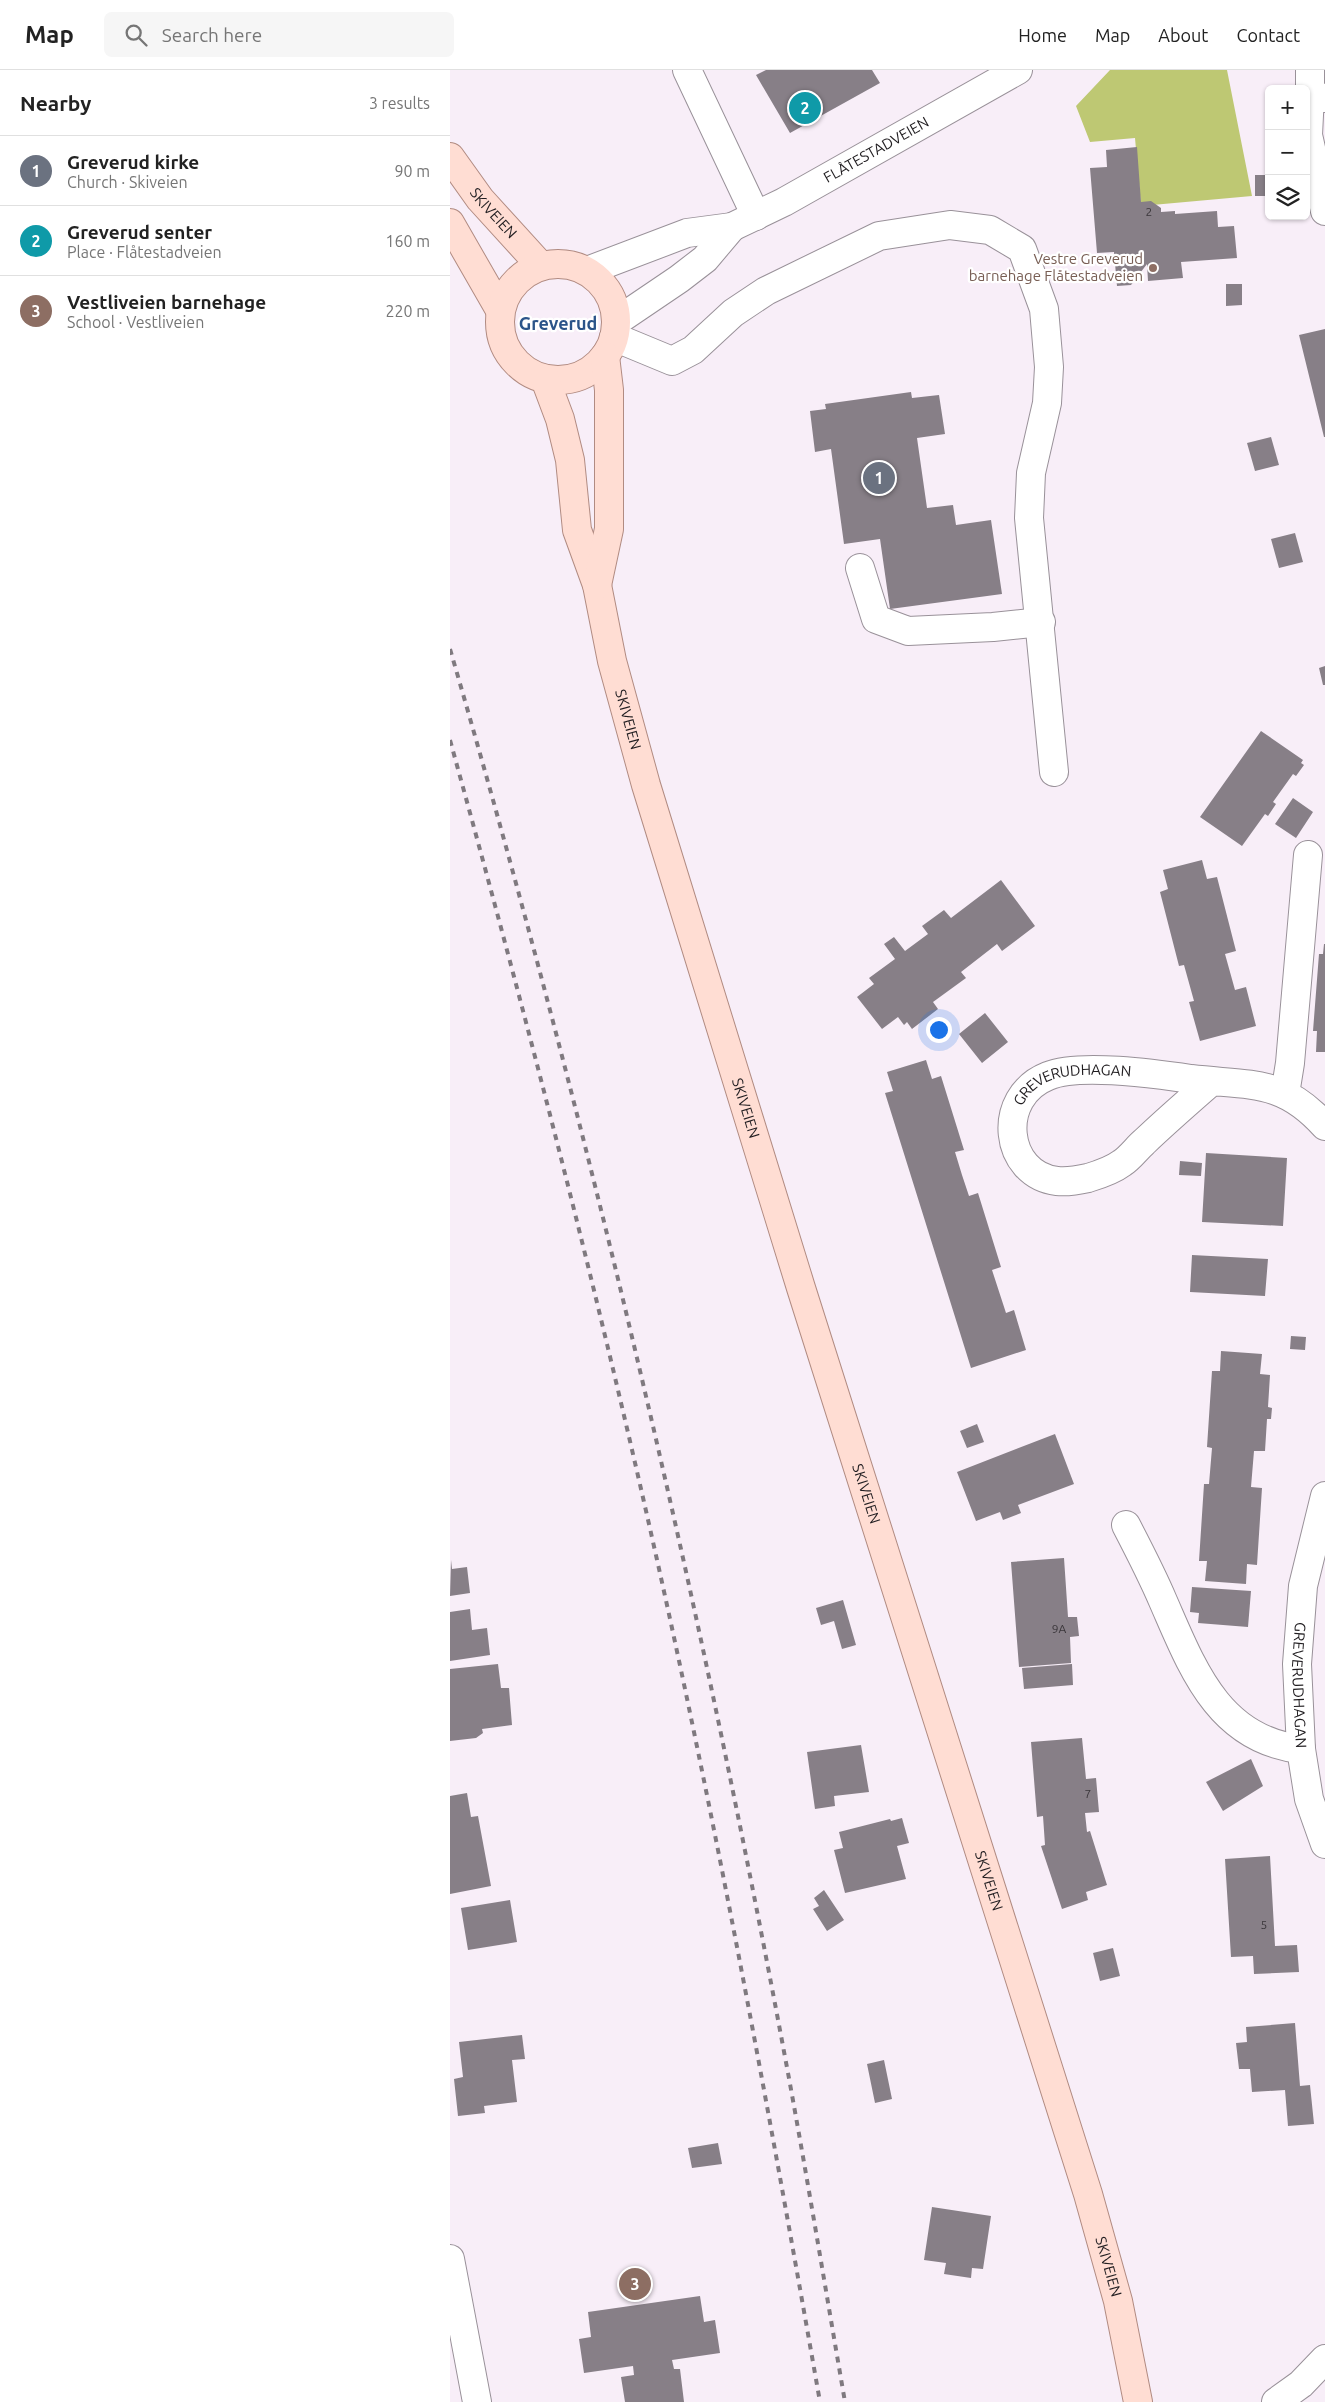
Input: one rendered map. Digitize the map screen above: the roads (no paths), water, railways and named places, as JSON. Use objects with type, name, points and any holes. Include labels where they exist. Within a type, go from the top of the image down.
[{"type":"main road","name":"SKIVEIEN","points":[[450,157],[480,199],[541,266]]},
{"type":"main road","points":[[450,223],[500,310]]},
{"type":"main road","points":[[557,263],[572,265],[587,271],[606,290],[613,301],[612,338],[593,369],[578,377],[562,380],[545,379],[528,372],[514,361],[504,346],[499,328],[500,310],[508,290],[522,275],[541,266],[557,263]]},
{"type":"main road","name":"SKIVEIEN","points":[[597,584],[608,529],[609,390],[612,338]]},
{"type":"main road","name":"SKIVEIEN","points":[[545,379],[560,419],[570,460],[577,530],[597,584],[612,661],[646,785],[801,1288],[1088,2194],[1118,2301],[1138,2402]]},
{"type":"street","points":[[686,70],[744,221]]},
{"type":"street","name":"FLÅTESTADVEIEN","points":[[587,271],[687,233],[744,221],[784,202],[1018,70]]},
{"type":"street","points":[[1315,88],[1308,136],[1325,211]]},
{"type":"street","name":"FLÅTESTADVEIEN","points":[[612,338],[679,279],[705,259],[744,221]]},
{"type":"street","points":[[612,338],[672,361],[681,358],[693,350],[733,313],[766,290],[879,236],[950,225],[990,230],[1022,249],[1044,309],[1050,367],[1047,403],[1039,432],[1030,482],[1029,518],[1041,622],[1054,772]]},
{"type":"street","points":[[860,568],[876,619],[908,631],[993,627],[1041,622]]},
{"type":"street","points":[[1285,1094],[1290,1063],[1308,855]]},
{"type":"street","name":"GREVERUDHAGAN","points":[[1212,1081],[1122,1164],[1089,1178],[1058,1182],[1036,1174],[1022,1160],[1014,1142],[1012,1122],[1015,1106],[1022,1094],[1049,1075],[1094,1071],[1146,1073],[1212,1081],[1245,1082],[1285,1094],[1310,1110],[1325,1126]]},
{"type":"street","name":"GREVERUDHAGAN","points":[[1325,1496],[1303,1586],[1297,1664],[1301,1749],[1309,1799],[1325,1844]]},
{"type":"street","points":[[1126,1525],[1153,1577],[1190,1662],[1217,1705],[1237,1724],[1266,1742],[1301,1749]]},
{"type":"street","points":[[450,2259],[460,2362],[477,2402]]},
{"type":"street","points":[[1276,2402],[1301,2384],[1325,2360]]},
{"type":"railway","points":[[450,649],[548,1001],[637,1356],[678,1535],[754,1893],[845,2402]]},
{"type":"railway","points":[[450,740],[517,988],[581,1237],[640,1486],[712,1820],[820,2402]]},
{"type":"place","name":"Greverud senter","points":[[805,108]]},
{"type":"place","name":"Vestre Greverud barnehage Flåtestadveien","points":[[1153,268]]},
{"type":"place","name":"Greverud kirke","points":[[879,478]]},
{"type":"place","name":"Vestliveien barnehage","points":[[635,2284]]},
{"type":"district","name":"Greverud","points":[[558,324]]}]
